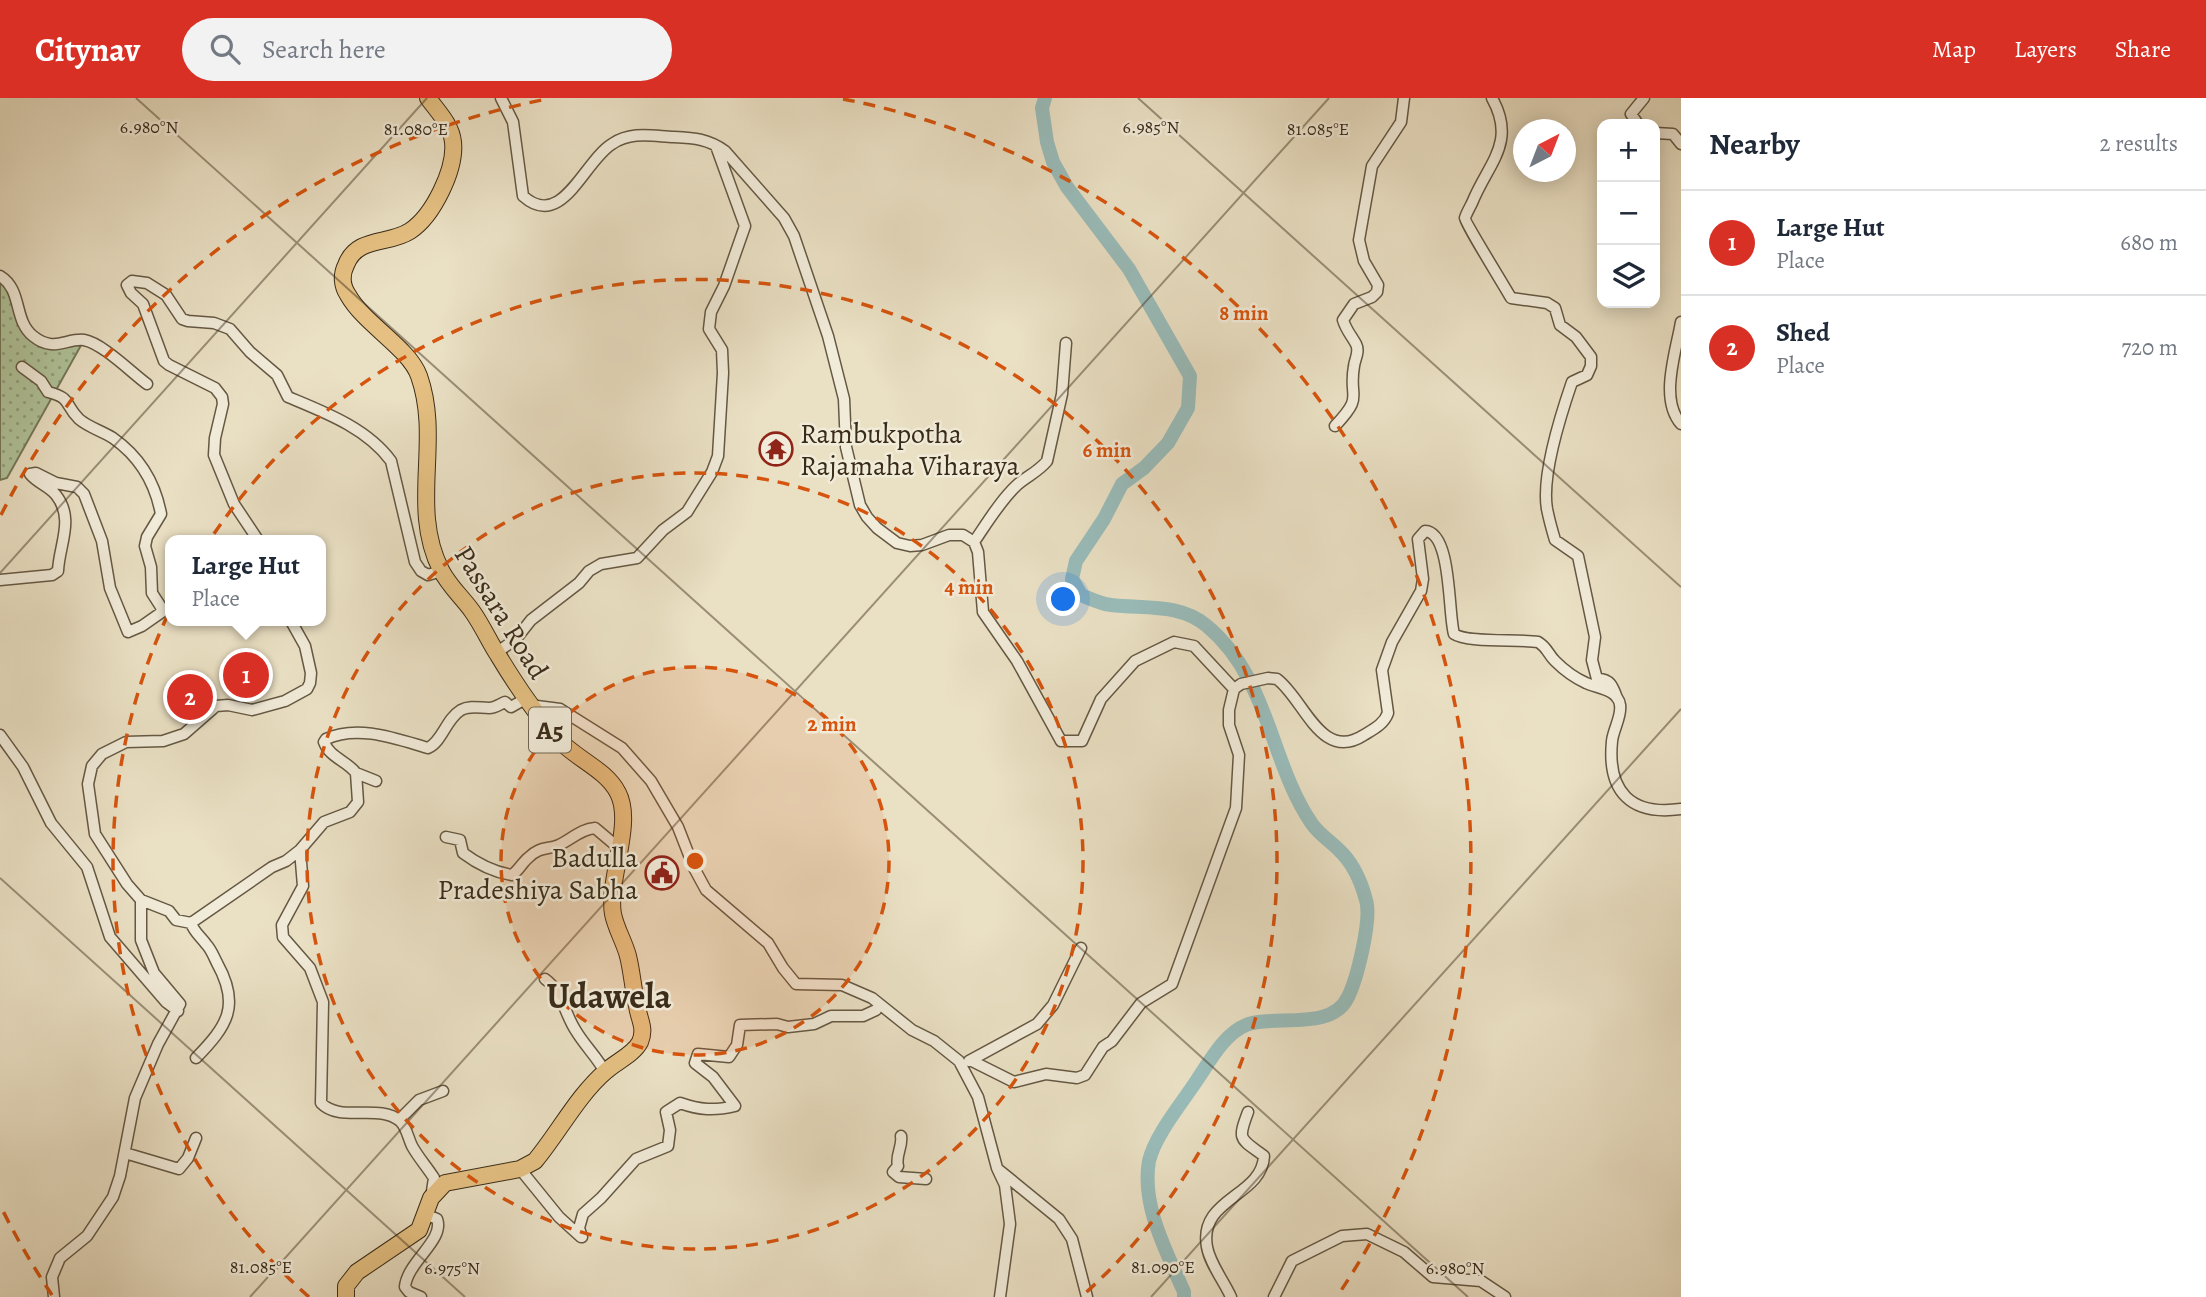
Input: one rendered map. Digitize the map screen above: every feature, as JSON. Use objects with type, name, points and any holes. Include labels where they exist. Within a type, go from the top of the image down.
[{"type":"highway","name":"Passara Road","points":[[428,98],[447,122],[453,140],[448,174],[436,199],[415,228],[404,235],[372,242],[355,250],[344,268],[345,290],[369,323],[418,371],[429,436],[425,517],[441,571],[472,611],[527,702],[560,742],[617,790],[622,806],[612,910],[627,953],[644,1031],[638,1047],[597,1079],[535,1161],[520,1169]]},
{"type":"highway","points":[[346,1297],[346,1286],[357,1272],[419,1230],[431,1198],[445,1183],[520,1169]]},
{"type":"street","points":[[502,98],[513,122],[523,196],[532,205],[545,207],[560,201],[609,145],[631,135],[702,139],[715,144],[725,151],[784,218],[794,236],[831,349],[844,399],[846,447],[860,505],[877,528],[897,543],[922,545],[949,535],[962,535],[974,542],[978,552],[983,612],[1017,661],[1061,741],[1082,741],[1101,699],[1135,661],[1174,642],[1195,646],[1237,687]]},
{"type":"street","points":[[1335,426],[1351,409],[1355,399],[1353,367],[1357,345],[1347,333],[1343,320],[1354,304],[1372,297],[1377,292],[1378,285],[1364,261],[1359,240],[1372,166],[1401,122],[1404,98]]},
{"type":"street","points":[[1492,98],[1503,128],[1498,155],[1465,218],[1511,298],[1547,303],[1555,308],[1560,326],[1576,337],[1591,357],[1587,375],[1572,382],[1565,403],[1553,445],[1546,495],[1547,508],[1555,540],[1578,556],[1595,637],[1591,660],[1597,679],[1612,684],[1621,705],[1612,741],[1612,762],[1622,793],[1632,804],[1650,810],[1681,809]]},
{"type":"street","points":[[1634,119],[1631,114],[1644,98]]},
{"type":"street","points":[[1660,133],[1673,134],[1681,144]]},
{"type":"street","points":[[496,653],[516,639],[531,620],[579,583],[589,571],[601,564],[637,558],[663,530],[687,512],[712,472],[718,456],[723,373],[722,350],[709,329],[711,312],[724,286],[745,226],[715,144]]},
{"type":"street","points":[[0,276],[8,281],[14,290],[20,315],[27,331],[34,337],[43,343],[63,345],[84,340],[98,346],[147,384]]},
{"type":"street","points":[[255,535],[234,504],[214,455],[222,397],[215,388],[164,360],[143,304],[127,285],[132,281],[147,283],[166,295],[183,319],[214,323],[230,329],[250,352],[278,375],[288,397],[341,419],[386,453],[391,461],[415,562],[421,571],[428,575],[441,571]]},
{"type":"street","points":[[1681,322],[1670,389],[1674,415],[1681,424]]},
{"type":"street","points":[[974,542],[1006,497],[1018,484],[1041,469],[1046,461],[1062,394],[1066,343]]},
{"type":"street","points":[[0,580],[52,575],[58,570],[58,555],[66,534],[63,513],[60,500],[53,491],[30,474],[36,473],[56,483],[77,487],[84,494],[102,541],[110,587],[128,632],[162,612],[152,593],[151,567],[145,546],[147,537],[161,514],[157,494],[146,470],[114,439],[79,419],[63,396],[48,391],[41,381],[22,367]]},
{"type":"street","points":[[1237,687],[1268,678],[1281,682],[1315,724],[1335,741],[1350,743],[1380,724],[1388,713],[1382,670],[1392,642],[1421,591],[1423,579],[1418,539],[1425,531],[1431,531],[1436,536],[1448,570],[1453,631],[1457,637],[1538,642],[1546,646],[1554,660],[1572,675],[1586,684],[1606,690],[1617,698]]},
{"type":"street","points":[[294,626],[305,646],[311,673],[307,689],[285,701],[253,710],[228,705],[216,706],[184,734],[163,741],[126,742],[103,754],[92,766],[88,783],[95,834],[127,884],[141,900],[169,911],[176,920],[191,923],[272,867],[286,861],[300,850],[324,822],[350,812],[358,802],[356,773],[352,767],[331,754],[324,742],[326,739],[345,734],[371,734],[397,738],[428,748],[435,745],[446,724],[462,709],[480,706],[493,708],[505,702],[511,707],[527,702],[560,709],[622,748],[651,781],[678,827],[706,890],[768,943],[796,984],[842,985],[872,998],[912,1030],[933,1041],[959,1061],[978,1097],[997,1168],[1005,1185],[1010,1224],[1000,1297]]},
{"type":"street","points":[[959,1061],[972,1061],[1014,1082],[1046,1074],[1077,1078],[1085,1075],[1103,1047],[1112,1041],[1141,1003],[1172,984],[1236,808],[1239,755],[1229,725],[1229,710],[1237,687]]},
{"type":"street","points":[[0,735],[23,767],[51,823],[87,867],[110,937],[166,1002],[178,1011]]},
{"type":"street","points":[[356,773],[376,781]]},
{"type":"street","points":[[446,837],[460,840],[463,853],[489,870],[495,869],[512,875],[522,867],[526,859],[544,847],[557,846],[586,828],[595,828],[619,851]]},
{"type":"street","points":[[300,850],[303,886],[282,925],[283,937],[310,968],[323,1002],[321,1103],[337,1110],[382,1114],[399,1120],[413,1148],[434,1178],[431,1198]]},
{"type":"street","points":[[54,1297],[52,1278],[60,1258],[87,1236],[113,1197],[121,1176],[135,1098],[158,1044],[180,1004],[154,973],[141,940],[141,900]]},
{"type":"street","points":[[191,923],[193,930],[206,943],[223,975],[230,1004],[222,1029],[196,1058]]},
{"type":"street","points":[[972,1061],[1037,1024],[1053,1005],[1081,948]]},
{"type":"street","points":[[545,979],[556,987],[574,1030],[597,1057],[605,1072]]},
{"type":"street","points":[[520,1169],[559,1217],[582,1237],[579,1228],[583,1213],[601,1198],[636,1159],[668,1146],[670,1130],[666,1112],[680,1104],[700,1110],[719,1110],[735,1106],[713,1077],[695,1063],[698,1054],[729,1057],[737,1045],[740,1025],[777,1024],[788,1027],[814,1024],[831,1016],[863,1016],[876,1010]]},
{"type":"street","points":[[399,1120],[419,1100],[443,1091]]},
{"type":"street","points":[[1231,1297],[1208,1251],[1205,1234],[1214,1212],[1259,1175],[1264,1165],[1264,1156],[1242,1139],[1240,1133],[1248,1112]]},
{"type":"street","points":[[901,1136],[902,1143],[896,1160],[898,1166],[893,1172],[899,1177],[926,1179]]},
{"type":"street","points":[[125,1153],[179,1169],[188,1158],[195,1138]]},
{"type":"street","points":[[997,1168],[1059,1219],[1072,1239],[1087,1297]]},
{"type":"street","points":[[421,1297],[409,1292],[405,1287],[406,1279],[418,1258],[438,1234],[437,1219],[425,1214]]},
{"type":"street","points":[[1274,1297],[1292,1261],[1342,1236],[1367,1234],[1404,1252],[1433,1277],[1481,1281],[1505,1297]]},
{"type":"green space","points":[[0,276],[20,315],[43,343],[84,340],[7,478],[0,480]]},
{"type":"waterway","points":[[1045,98],[1042,108],[1053,162],[1067,187],[1129,269],[1190,376],[1188,408],[1168,443],[1144,468],[1122,484],[1104,519],[1076,561],[1072,579],[1081,595],[1100,602],[1174,610],[1197,619],[1228,647],[1257,695],[1298,800],[1315,828],[1344,855],[1362,886],[1366,900],[1367,921],[1359,963],[1352,988],[1340,1008],[1329,1015],[1316,1018],[1258,1022],[1238,1029],[1218,1049],[1170,1119],[1152,1151],[1148,1178],[1152,1212],[1184,1297]]},
{"type":"place","name":"Rambukpotha Rajamaha Viharaya","points":[[776,449]]},
{"type":"place","name":"Large Hut","points":[[246,675]]},
{"type":"place","name":"Shed","points":[[190,697]]},
{"type":"place","name":"Badulla Pradeshiya Sabha","points":[[662,873]]},
{"type":"district","name":"Udawela","points":[[609,996]]}]
